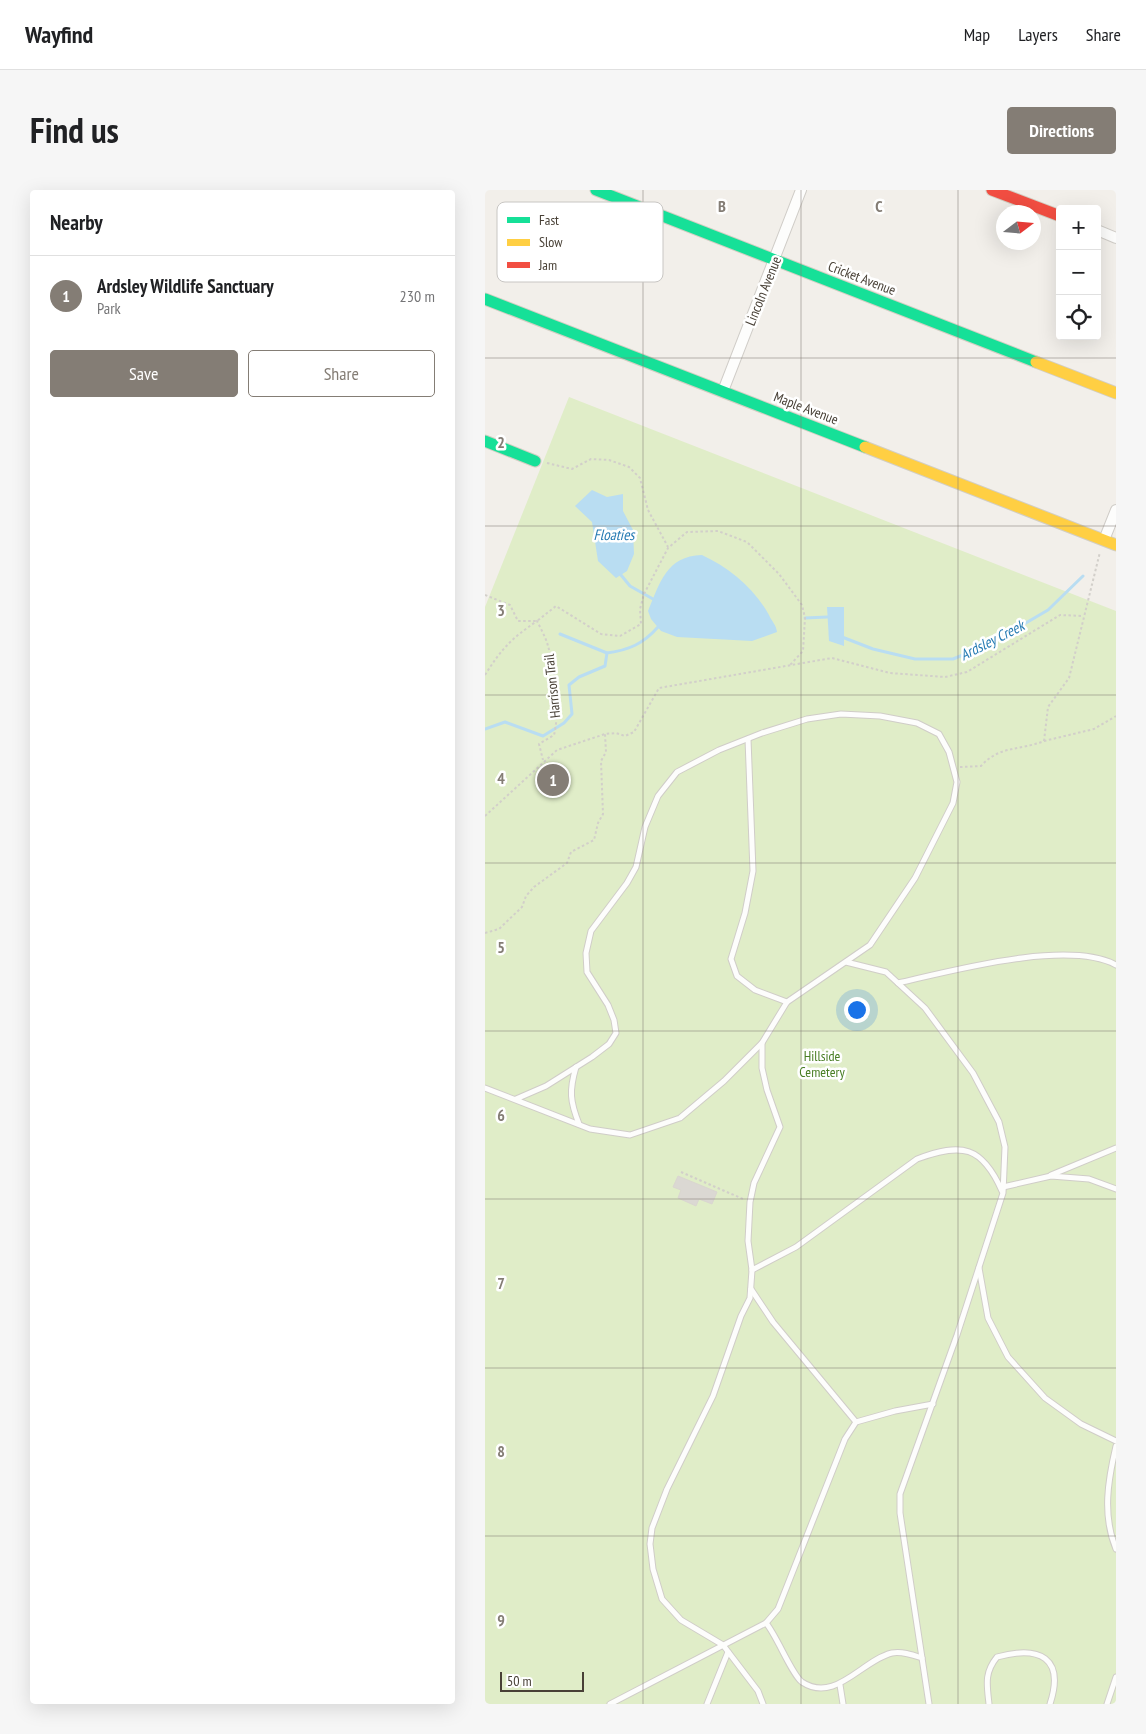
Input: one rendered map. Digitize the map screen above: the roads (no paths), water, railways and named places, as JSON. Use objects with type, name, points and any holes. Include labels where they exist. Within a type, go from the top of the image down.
[{"type":"street","name":"Cricket Avenue","points":[[596,190],[627,202]]},
{"type":"street","name":"Lincoln Avenue","points":[[723,391],[801,190]]},
{"type":"street","points":[[992,190],[1056,214]]},
{"type":"street","name":"Cricket Avenue","points":[[663,216],[1116,393]]},
{"type":"street","points":[[1101,232],[1116,238]]},
{"type":"street","name":"Maple Avenue","points":[[485,299],[1116,545]]},
{"type":"street","points":[[485,442],[535,461]]},
{"type":"street","points":[[1104,540],[1116,510]]},
{"type":"lane","points":[[485,1088],[590,1128],[630,1135],[681,1118],[724,1081],[762,1042],[787,1002],[871,945],[915,878],[953,803],[957,782],[949,752],[939,734],[917,723],[881,716],[841,714],[807,719],[748,739],[677,772],[658,796],[645,827],[636,867],[608,911],[591,931],[586,953],[587,972],[608,1005],[614,1020],[616,1033],[609,1044],[576,1067],[546,1086],[516,1099]]},
{"type":"lane","points":[[748,739],[753,871],[745,913],[731,959],[737,976],[755,990],[787,1002]]},
{"type":"lane","points":[[898,983],[986,962],[1025,958],[1090,957],[1116,965]]},
{"type":"lane","points":[[846,962],[886,972],[925,1008],[973,1074],[999,1122],[1005,1147],[1003,1190],[933,1404],[900,1494],[901,1513],[929,1704]]},
{"type":"lane","points":[[762,1042],[762,1068],[767,1090],[780,1127],[755,1183],[750,1202],[748,1241],[752,1270],[750,1298],[713,1396],[667,1489],[652,1528],[650,1544],[653,1569],[662,1599],[681,1620],[723,1645],[758,1691],[763,1704]]},
{"type":"lane","points":[[576,1067],[571,1085],[571,1104],[579,1124]]},
{"type":"lane","points":[[1003,1190],[1051,1176],[1116,1148]]},
{"type":"lane","points":[[752,1270],[795,1247],[917,1158],[938,1151],[957,1150],[974,1153],[992,1169],[1003,1190]]},
{"type":"lane","points":[[1051,1176],[1089,1179],[1116,1189]]},
{"type":"lane","points":[[979,1268],[988,1318],[1008,1357],[1045,1398],[1081,1424],[1116,1441]]},
{"type":"lane","points":[[751,1288],[773,1322],[856,1422]]},
{"type":"lane","points":[[610,1704],[766,1623],[778,1609],[845,1439],[856,1422],[895,1411],[933,1404]]},
{"type":"lane","points":[[1116,1446],[1111,1468],[1107,1523],[1116,1549]]},
{"type":"lane","points":[[766,1623],[776,1635],[801,1682],[817,1689],[840,1685],[872,1663],[892,1653],[910,1654],[922,1658]]},
{"type":"lane","points":[[707,1704],[729,1652]]},
{"type":"lane","points":[[989,1704],[986,1679],[991,1665],[997,1657],[1007,1654],[1031,1653],[1047,1659],[1053,1665],[1056,1686],[1050,1704]]},
{"type":"lane","points":[[1107,1704],[1116,1679]]},
{"type":"lane","points":[[840,1685],[843,1704]]},
{"type":"water","name":"Floaties","points":[[592,490],[607,497],[623,494],[623,511],[633,530],[634,554],[627,571],[616,578],[598,561],[592,522],[575,506]]},
{"type":"water","points":[[702,555],[732,573],[749,588],[763,605],[777,632],[752,641],[677,637],[661,631],[651,619],[648,611],[661,581],[672,566],[680,560]]},
{"type":"water","points":[[827,607],[844,607],[844,646],[829,641]]},
{"type":"waterway","points":[[621,575],[630,586],[653,599]]},
{"type":"waterway","name":"Ardsley Creek","points":[[842,637],[873,649],[915,659],[953,659],[990,644],[1048,610],[1083,576]]},
{"type":"waterway","points":[[805,618],[827,617]]},
{"type":"waterway","name":"Ardsley Creek","points":[[485,729],[505,722],[543,736],[564,723],[572,714],[569,685],[579,677],[605,666],[607,653],[622,650],[641,642],[658,627]]},
{"type":"waterway","points":[[560,634],[607,653]]},
{"type":"place","name":"Ardsley Wildlife Sanctuary","points":[[553,780]]},
{"type":"park label","name":"Hillside Cemetery","points":[[822,1064]]}]
